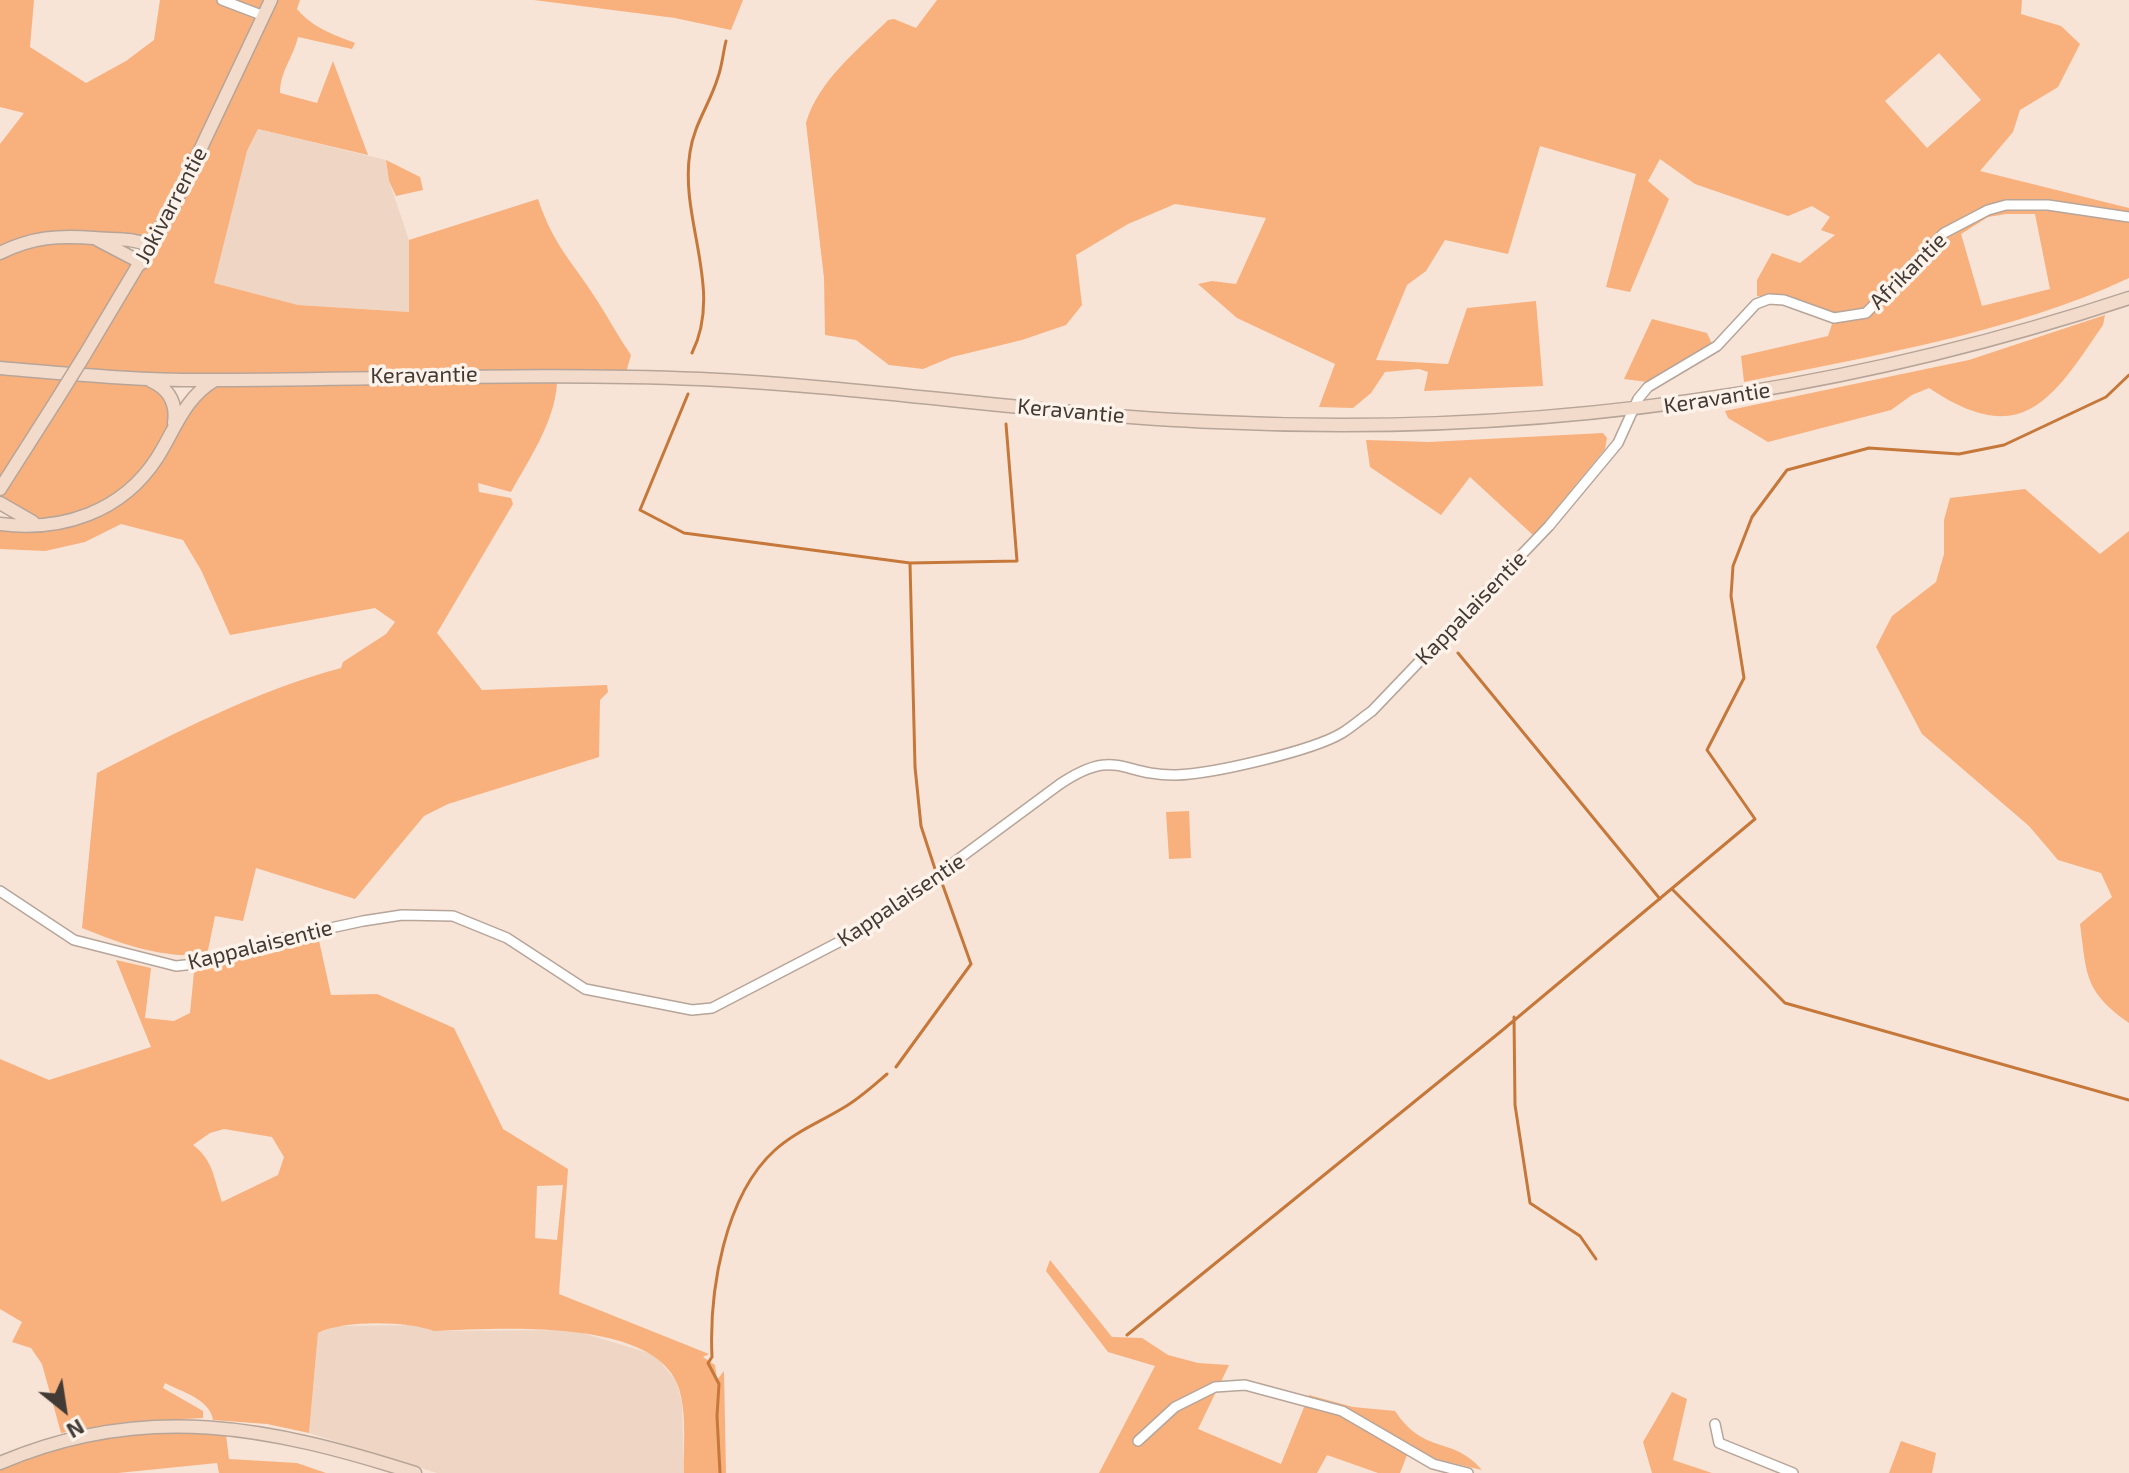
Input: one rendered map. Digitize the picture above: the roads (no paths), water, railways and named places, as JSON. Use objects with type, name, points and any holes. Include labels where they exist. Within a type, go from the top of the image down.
[{"type":"main road","name":"Jokivarrentie","points":[[0,489],[142,263],[271,0]]},
{"type":"main road","points":[[0,253],[41,238],[62,235],[125,238],[151,246]]},
{"type":"main road","points":[[93,238],[142,263]]},
{"type":"main road","name":"Keravantie","points":[[0,368],[148,379],[485,374],[668,378],[853,390],[1089,413],[1310,425],[1453,425],[1633,410],[1740,395],[1969,346],[2129,298]]},
{"type":"main road","points":[[148,379],[162,386],[171,396],[174,427]]},
{"type":"main road","points":[[0,524],[40,524],[90,515],[123,496],[157,458],[199,391],[215,380]]},
{"type":"main road","points":[[0,503],[40,524]]},
{"type":"main road","points":[[0,1463],[82,1435],[193,1424],[299,1439],[415,1473]]},
{"type":"street","points":[[222,0],[264,16]]},
{"type":"street","name":"Afrikantie","points":[[1633,410],[1648,387],[1717,346],[1756,304],[1775,299],[1834,318],[1866,313],[1928,245],[1957,225],[1988,210],[2006,205],[2048,205],[2129,217]]},
{"type":"street","name":"Kappalaisentie","points":[[0,891],[74,940],[176,966],[204,963],[297,934],[363,921],[402,915],[453,916],[507,938],[585,989],[692,1010],[712,1008],[864,929],[1060,784],[1088,767],[1110,762],[1171,775],[1200,773],[1307,746],[1341,733],[1372,711],[1505,575],[1618,443],[1633,410]]},
{"type":"street","points":[[1138,1441],[1175,1407],[1215,1387],[1245,1385],[1342,1411],[1433,1464],[1468,1473]]},
{"type":"street","points":[[1715,1424],[1719,1443],[1793,1473]]},
{"type":"waterway","points":[[692,353],[701,329],[704,304],[703,279],[690,203],[690,152],[695,132],[715,87],[726,41]]},
{"type":"waterway","points":[[1127,1335],[1499,1033],[1755,819],[1707,750],[1744,678],[1731,596],[1733,566],[1752,517],[1787,470],[1869,448],[1959,454],[2004,445],[2106,397],[2129,375]]},
{"type":"waterway","points":[[688,394],[640,510],[684,533],[910,563],[1017,561],[1006,424]]},
{"type":"waterway","points":[[910,563],[915,767],[921,826],[935,869]]},
{"type":"waterway","points":[[1458,653],[1660,899]]},
{"type":"waterway","points":[[896,1067],[971,964],[942,883]]},
{"type":"waterway","points":[[1672,889],[1785,1003],[2129,1100]]},
{"type":"waterway","points":[[1514,1017],[1515,1105],[1530,1203],[1580,1236],[1596,1259]]},
{"type":"waterway","points":[[720,1473],[719,1384],[708,1363],[712,1357],[717,1275],[732,1219],[743,1193],[775,1150],[799,1132],[855,1101],[887,1074]]}]
